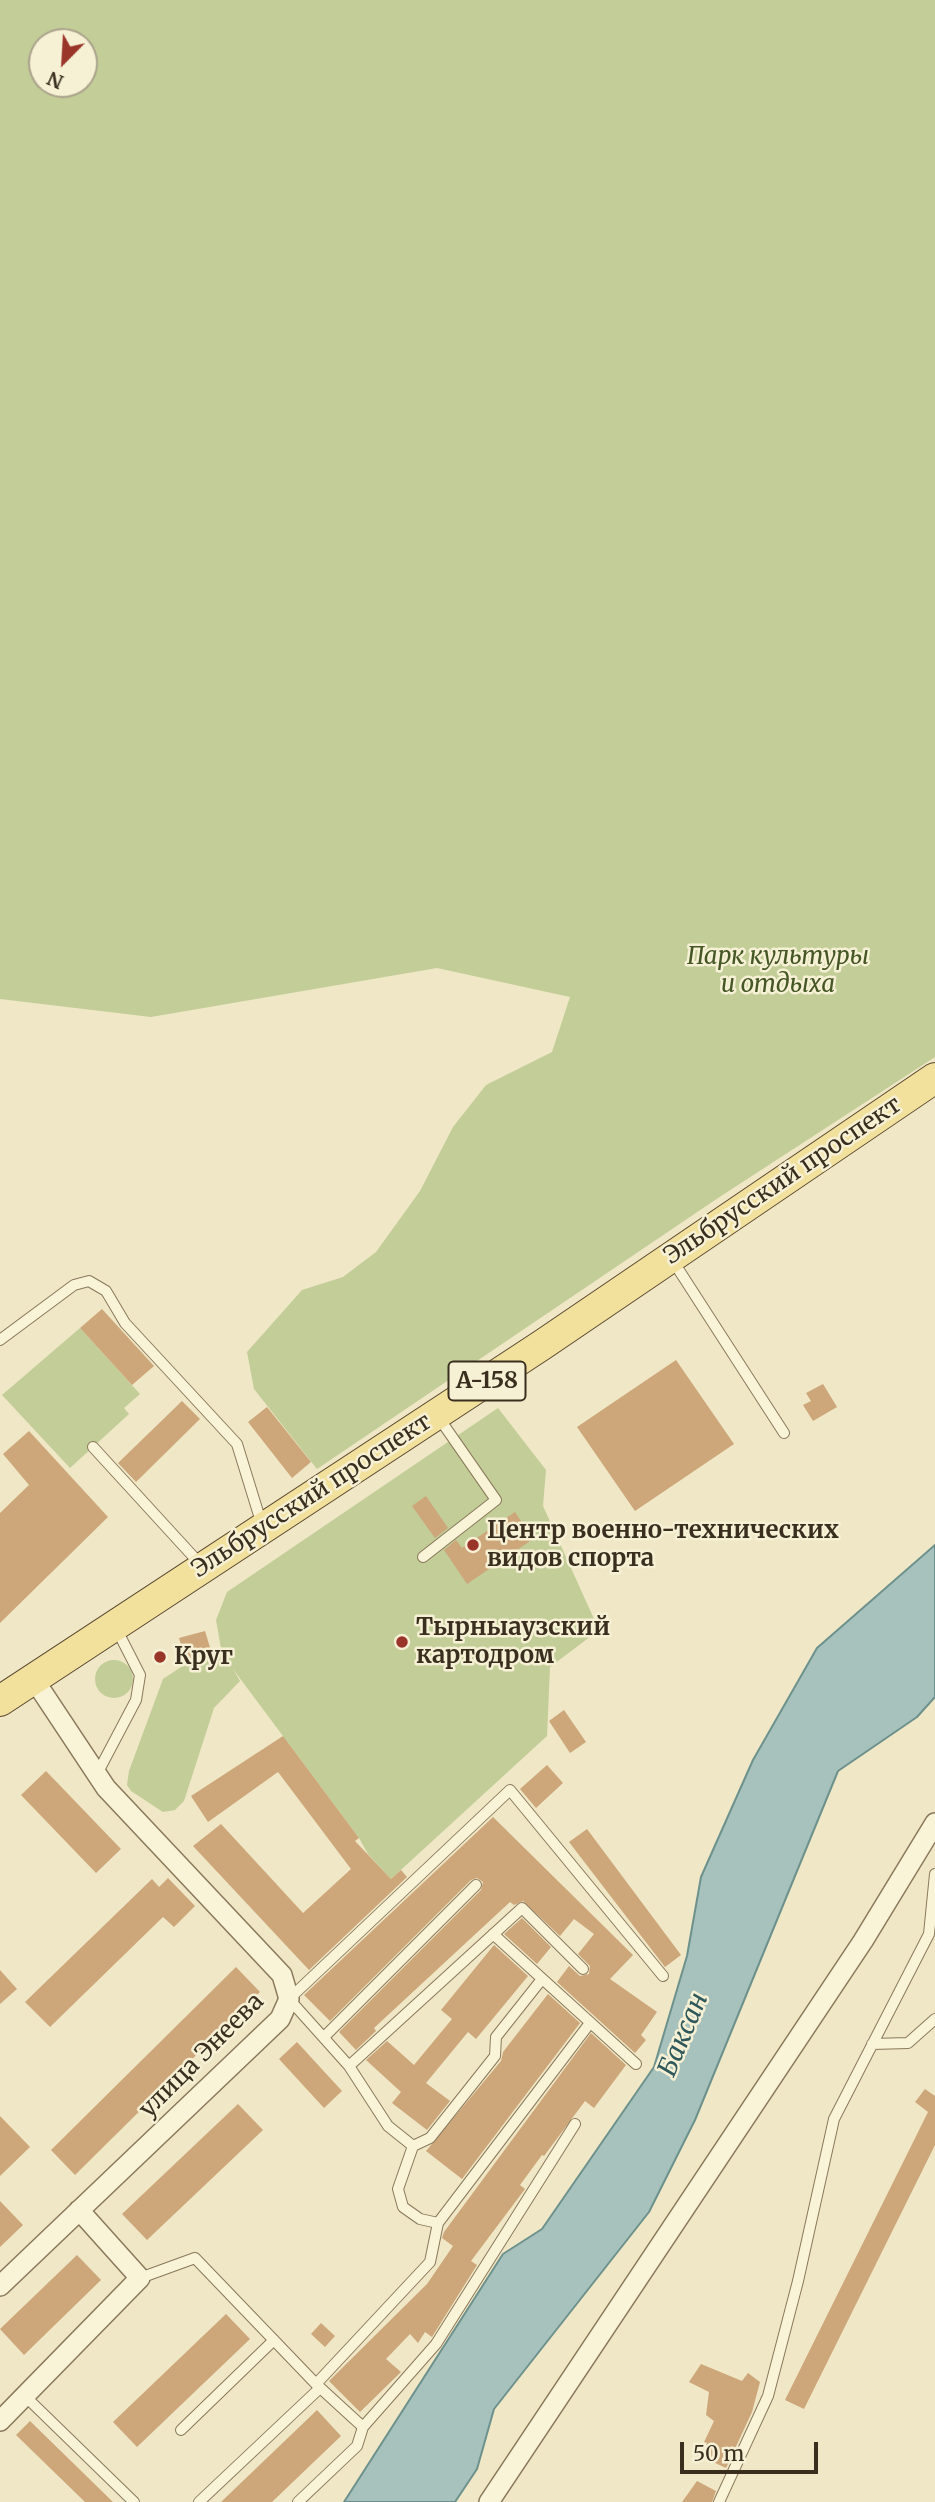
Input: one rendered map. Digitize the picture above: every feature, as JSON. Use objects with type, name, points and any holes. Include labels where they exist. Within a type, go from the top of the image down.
[{"type":"main road","name":"Эльбрусский проспект","points":[[0,1701],[436,1414],[935,1078]]},
{"type":"street","name":"улица Энеева","points":[[0,2286],[281,2018],[289,1999],[282,1975],[106,1788],[33,1678]]},
{"type":"street","points":[[489,2502],[863,1941],[935,1823]]},
{"type":"street","points":[[0,2421],[140,2278],[79,2210]]},
{"type":"lane","points":[[671,1257],[783,1433]]},
{"type":"lane","points":[[0,1340],[74,1285],[89,1281],[106,1291],[125,1323],[237,1444],[263,1529]]},
{"type":"lane","points":[[423,1557],[496,1500],[436,1414]]},
{"type":"lane","points":[[93,1447],[203,1568]]},
{"type":"lane","points":[[97,1774],[136,1700],[140,1675],[115,1625]]},
{"type":"lane","points":[[413,2146],[388,2126],[349,2066],[325,2036],[289,1999],[510,1790],[663,1976]]},
{"type":"lane","points":[[719,2502],[768,2396],[798,2281],[834,2119],[929,1934],[935,1874]]},
{"type":"lane","points":[[325,2036],[476,1885]]},
{"type":"lane","points":[[349,2066],[522,1908],[583,1969]]},
{"type":"lane","points":[[493,1934],[636,2064]]},
{"type":"lane","points":[[438,2223],[420,2219],[403,2207],[398,2189],[413,2146],[430,2138],[495,2056],[496,2037],[542,1979]]},
{"type":"lane","points":[[872,2044],[908,2043],[935,2019]]},
{"type":"lane","points":[[199,2502],[318,2386],[430,2262],[438,2223],[590,2023]]},
{"type":"lane","points":[[298,2502],[357,2446],[363,2427],[436,2344],[575,2124]]},
{"type":"lane","points":[[140,2278],[195,2258],[318,2386],[363,2427]]},
{"type":"lane","points":[[181,2430],[274,2340]]},
{"type":"lane","points":[[26,2397],[134,2502]]},
{"type":"green space","name":"Парк культуры и отдыха","points":[[0,0],[935,0],[935,1057],[718,1198],[317,1469],[254,1389],[247,1352],[302,1290],[343,1277],[376,1252],[420,1191],[453,1127],[486,1085],[552,1052],[570,997],[437,968],[151,1017],[0,999]]},
{"type":"green space","points":[[80,1328],[140,1394],[124,1408],[129,1414],[70,1468],[2,1395]]},
{"type":"green space","name":"Тырныаузский картодром","points":[[498,1408],[546,1470],[543,1506],[599,1630],[550,1667],[547,1736],[391,1879],[368,1854],[359,1838],[233,1669],[240,1681],[214,1708],[184,1801],[175,1810],[163,1812],[131,1791],[127,1785],[129,1771],[163,1679],[184,1665],[222,1654],[216,1620],[227,1592]]},
{"type":"green space","name":"Круг","points":[[114,1660],[127,1666],[133,1679],[127,1692],[114,1698],[101,1692],[95,1679],[101,1666]]},
{"type":"water","name":"Баксан","points":[[935,1545],[935,1697],[917,1717],[838,1771],[695,2120],[649,2212],[494,2409],[477,2469],[455,2502],[344,2502],[503,2254],[542,2229],[654,2067],[687,1956],[701,1877],[753,1760],[817,1648]]},
{"type":"building","points":[[102,1309],[154,1366],[132,1385],[80,1328]]},
{"type":"building","points":[[676,1360],[734,1444],[635,1511],[577,1427]]},
{"type":"building","points":[[823,1384],[837,1407],[813,1421],[803,1405],[811,1401],[806,1393]]},
{"type":"building","points":[[182,1401],[200,1419],[136,1482],[118,1463]]},
{"type":"building","points":[[267,1407],[311,1462],[292,1478],[248,1422]]},
{"type":"building","points":[[29,1431],[108,1517],[0,1623],[0,1513],[29,1485],[3,1454]]},
{"type":"building","points":[[426,1496],[448,1528],[435,1538],[412,1506]]},
{"type":"building","points":[[515,1512],[533,1539],[467,1584],[444,1550],[456,1540],[462,1548]]},
{"type":"building","points":[[205,1631],[212,1654],[186,1661],[179,1638]]},
{"type":"building","points":[[564,1710],[586,1742],[570,1753],[549,1721]]},
{"type":"building","points":[[283,1736],[359,1838],[355,1841],[391,1879],[401,1870],[407,1877],[309,1970],[193,1846],[221,1824],[303,1913],[351,1869],[278,1772],[208,1822],[191,1796]]},
{"type":"building","points":[[547,1765],[563,1783],[536,1808],[520,1789]]},
{"type":"building","points":[[46,1771],[121,1849],[96,1873],[21,1795]]},
{"type":"building","points":[[493,1817],[633,1955],[610,1979],[657,2012],[641,2035],[646,2040],[635,2053],[557,1982],[569,1966],[580,1976],[589,1974],[590,1966],[578,1954],[594,1934],[574,1919],[560,1936],[523,1901],[514,1905],[510,1902],[374,2028],[376,2031],[356,2050],[339,2032],[481,1890],[483,1882],[477,1878],[471,1880],[330,2021],[304,1995]]},
{"type":"building","points":[[587,1829],[681,1955],[665,1967],[569,1842]]},
{"type":"building","points":[[168,1878],[195,1906],[174,1927],[163,1917],[50,2027],[25,2002],[152,1879],[159,1887]]},
{"type":"building","points":[[522,1918],[551,1947],[537,1964],[504,1934]]},
{"type":"building","points":[[494,1945],[528,1976],[476,2039],[468,2032],[426,2083],[450,2101],[427,2130],[392,2103],[401,2092],[366,2060],[387,2041],[414,2065],[452,2019],[441,2010]]},
{"type":"building","points":[[236,1967],[260,1992],[75,2175],[51,2150]]},
{"type":"building","points":[[0,1970],[17,1989],[0,2004]]},
{"type":"building","points":[[548,1994],[580,2023],[462,2179],[426,2151],[501,2061],[503,2052]]},
{"type":"building","points":[[591,2033],[626,2065],[594,2108],[585,2101],[544,2156],[542,2155],[520,2185],[525,2189],[471,2261],[477,2265],[432,2337],[425,2332],[418,2343],[410,2334],[386,2359],[401,2372],[360,2412],[329,2381],[427,2284],[453,2246],[442,2238],[444,2232]]},
{"type":"building","points":[[297,2042],[342,2091],[324,2108],[279,2059]]},
{"type":"building","points":[[925,2089],[935,2096],[935,2145],[804,2409],[785,2400],[928,2112],[915,2102]]},
{"type":"building","points":[[238,2104],[263,2130],[147,2240],[122,2214]]},
{"type":"building","points":[[0,2116],[30,2147],[0,2176]]},
{"type":"building","points":[[0,2201],[23,2225],[0,2247]]},
{"type":"building","points":[[77,2255],[101,2280],[24,2355],[0,2329]]},
{"type":"building","points":[[226,2314],[250,2339],[137,2447],[113,2422]]},
{"type":"building","points":[[321,2323],[335,2336],[325,2347],[311,2334]]},
{"type":"building","points":[[701,2364],[742,2381],[748,2373],[760,2382],[752,2412],[726,2468],[698,2455],[714,2421],[706,2415],[709,2392],[689,2382]]},
{"type":"building","points":[[317,2410],[341,2436],[272,2502],[221,2502]]},
{"type":"building","points":[[30,2421],[113,2502],[85,2502],[16,2435]]},
{"type":"building","points":[[697,2481],[716,2491],[712,2502],[682,2502]]},
{"type":"place","name":"Центр военно-технических видов спорта","points":[[473,1545]]},
{"type":"place","name":"Тырныаузский картодром","points":[[402,1642]]},
{"type":"place","name":"Круг","points":[[160,1657]]}]
